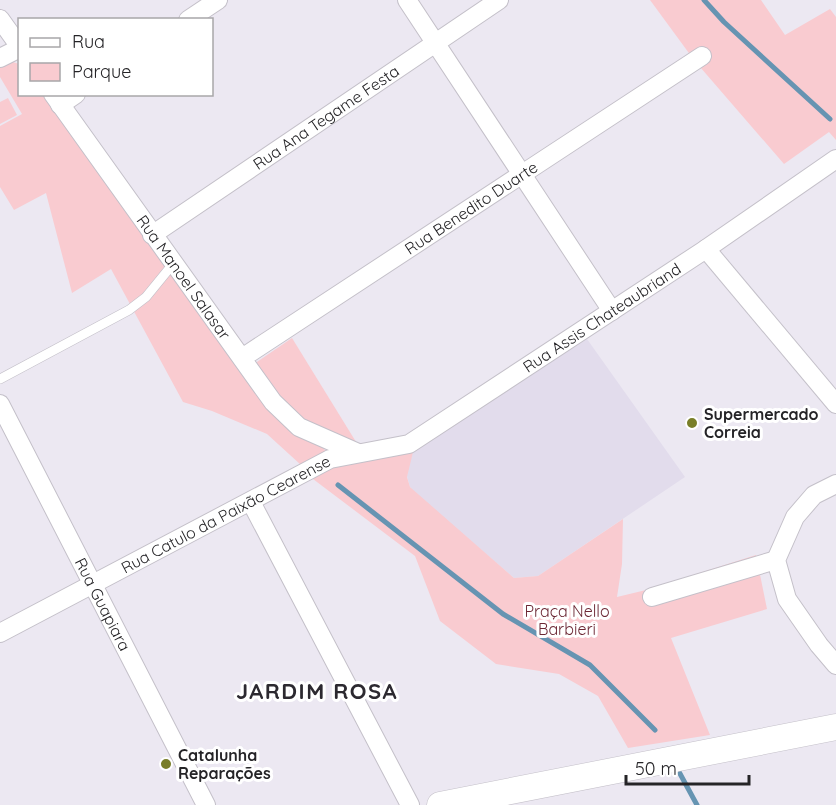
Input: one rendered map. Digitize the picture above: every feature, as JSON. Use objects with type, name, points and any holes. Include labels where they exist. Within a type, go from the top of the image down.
[{"type":"street","points":[[191,18],[218,0]]},
{"type":"street","points":[[407,0],[612,311]]},
{"type":"street","name":"Rua Ana Tegame Festa","points":[[152,235],[499,0]]},
{"type":"street","points":[[0,19],[18,44]]},
{"type":"street","points":[[0,58],[18,48]]},
{"type":"street","name":"Rua Benedito Duarte","points":[[242,358],[702,56]]},
{"type":"street","name":"Rua Manoel Salasar","points":[[56,100],[273,402],[299,426],[331,450]]},
{"type":"street","name":"Rua Assis Chateaubriand","points":[[358,453],[409,444],[706,249],[836,159]]},
{"type":"street","points":[[706,249],[836,404]]},
{"type":"street","name":"Rua Guapiara","points":[[0,404],[206,805]]},
{"type":"street","name":"Rua Catulo da Paixão Cearense","points":[[0,633],[251,502],[331,450],[358,453]]},
{"type":"street","points":[[836,484],[814,495],[795,518],[776,560],[787,599],[836,665]]},
{"type":"street","points":[[251,502],[410,805]]},
{"type":"street","points":[[652,597],[776,560]]},
{"type":"street","points":[[440,805],[836,727]]},
{"type":"lane","points":[[0,378],[129,310],[146,297],[173,264]]},
{"type":"shaded area","points":[[587,339],[685,477],[538,576],[514,578],[416,494],[410,487],[407,476],[408,467],[413,452]]},
{"type":"green space","points":[[650,0],[761,0],[785,35],[830,9],[836,17],[836,140],[829,132],[784,164],[694,60]]},
{"type":"green space","points":[[13,62],[18,64],[18,96],[45,96],[233,355],[326,452],[301,465],[267,434],[212,411],[183,402],[111,269],[72,293],[46,193],[14,210],[0,187],[0,126],[22,114],[0,77],[0,66]]},
{"type":"green space","points":[[8,98],[17,115],[0,124],[0,102]]},
{"type":"green space","points":[[292,338],[361,450],[296,419],[254,364]]},
{"type":"green space","name":"Praça Nello Barbieri","points":[[413,452],[407,477],[410,487],[514,578],[538,576],[623,519],[622,564],[617,597],[756,555],[767,609],[671,638],[710,735],[628,748],[598,696],[559,674],[496,664],[440,621],[415,556],[313,479],[322,472],[346,462]]},
{"type":"waterway","points":[[704,0],[724,22],[830,119]]},
{"type":"waterway","points":[[338,485],[503,614],[590,665],[655,730]]},
{"type":"waterway","points":[[678,770],[697,805]]},
{"type":"place","name":"Supermercado Correia","points":[[692,423]]},
{"type":"place","name":"Catalunha Reparações","points":[[166,764]]},
{"type":"district","name":"JARDIM ROSA","points":[[317,691]]}]
